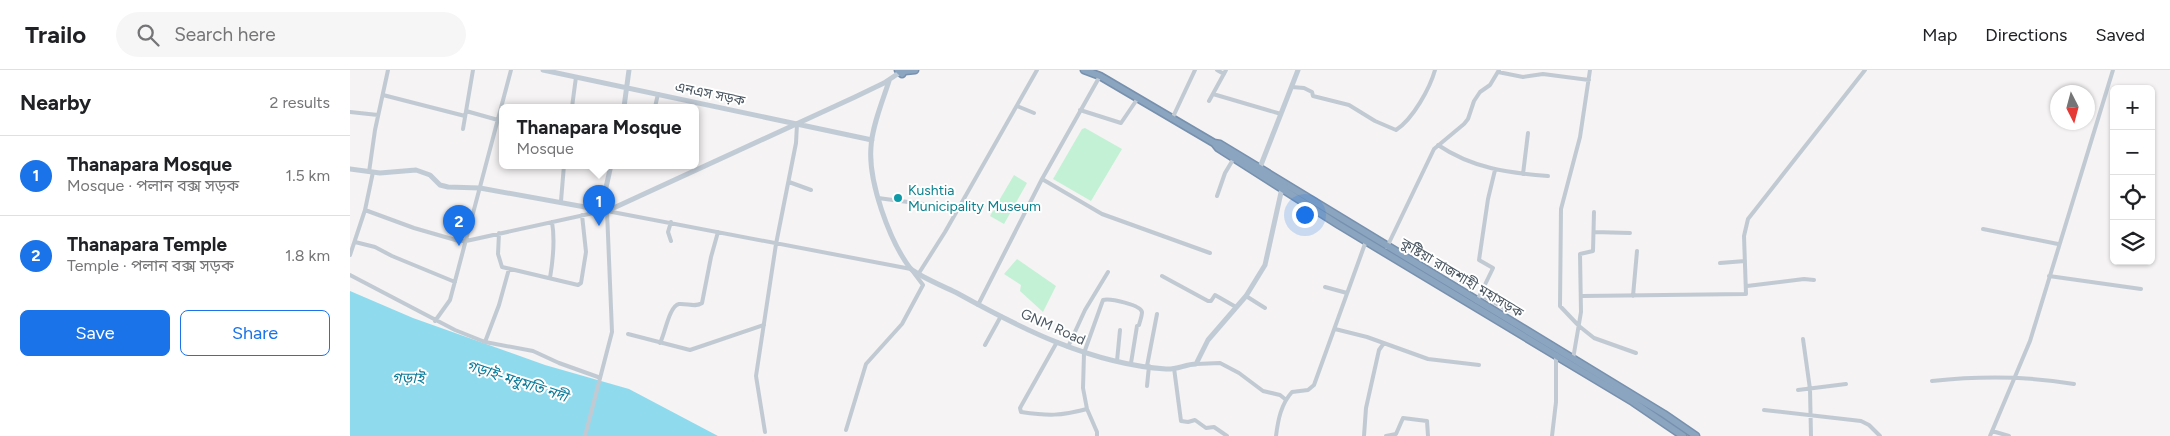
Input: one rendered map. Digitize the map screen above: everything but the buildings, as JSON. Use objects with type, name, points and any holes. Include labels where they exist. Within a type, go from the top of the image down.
[{"type":"highway","points":[[902,71],[915,70]]},
{"type":"highway","name":"কুষ্টিয়া রাজশাহী মহাসড়ক","points":[[1084,70],[1096,73],[1172,119],[1214,143],[1220,144],[1282,188],[1366,241],[1387,247],[1455,291],[1479,298],[1525,334],[1573,359],[1588,372]]},
{"type":"highway","name":"কুষ্টিয়া রাজশাহী মহাসড়ক","points":[[1214,143],[1218,148],[1234,158],[1455,291],[1556,355],[1588,372],[1685,434],[1696,436]]},
{"type":"street","points":[[350,255],[365,210],[378,115],[388,70]]},
{"type":"street","points":[[463,128],[473,70]]},
{"type":"street","points":[[502,104],[511,70]]},
{"type":"street","name":"এনএস সড়ক","points":[[543,70],[872,140]]},
{"type":"street","points":[[624,104],[629,70]]},
{"type":"street","points":[[918,273],[934,251],[1037,70]]},
{"type":"street","points":[[1172,119],[1195,70]]},
{"type":"street","points":[[1210,101],[1225,72],[1217,70]]},
{"type":"street","points":[[1258,171],[1292,87],[1296,70]]},
{"type":"street","points":[[1292,87],[1304,88],[1312,92],[1313,96],[1349,105],[1375,121],[1396,130],[1411,115],[1422,99],[1424,92],[1430,86],[1434,70]]},
{"type":"street","points":[[1590,70],[1580,137],[1560,209],[1560,306],[1579,326],[1600,342],[1636,353]]},
{"type":"street","points":[[1582,296],[1744,294],[1747,292],[1744,236],[1748,219],[1865,70]]},
{"type":"street","points":[[1990,436],[2030,341],[2058,244],[2113,70]]},
{"type":"street","points":[[699,168],[798,124],[889,80],[902,71]]},
{"type":"street","points":[[1387,247],[1430,156],[1438,145],[1468,119],[1474,101],[1480,92],[1490,85],[1498,71],[1523,77],[1543,74],[1589,80]]},
{"type":"street","points":[[978,305],[1042,179],[1080,110],[1096,73]]},
{"type":"street","points":[[572,104],[576,77]]},
{"type":"street","name":"GNM Road","points":[[889,80],[872,140],[872,178],[895,239],[912,269],[978,305],[1084,354],[1168,369],[1196,364]]},
{"type":"street","points":[[383,94],[498,120]]},
{"type":"street","points":[[656,104],[658,94]]},
{"type":"street","points":[[1213,94],[1281,114]]},
{"type":"street","points":[[1080,110],[1121,123],[1138,98]]},
{"type":"street","points":[[1017,106],[1034,113]]},
{"type":"street","points":[[350,112],[378,115]]},
{"type":"street","points":[[435,321],[450,300],[499,116]]},
{"type":"street","points":[[765,432],[756,376],[776,244],[798,124]]},
{"type":"street","points":[[1523,174],[1528,132]]},
{"type":"street","points":[[1438,145],[1462,160],[1495,170],[1548,176]]},
{"type":"street","points":[[1217,196],[1225,173],[1234,158]]},
{"type":"street","points":[[561,201],[564,169]]},
{"type":"street","points":[[586,436],[612,332],[609,259],[604,210],[610,169]]},
{"type":"street","points":[[365,210],[414,228],[459,241],[466,241],[604,210],[696,169]]},
{"type":"street","points":[[350,170],[371,172],[416,170],[430,175],[440,185],[448,188],[480,188],[561,201],[912,269],[923,285],[902,324],[866,364],[846,430]]},
{"type":"street","points":[[1495,170],[1488,199],[1479,260],[1493,268],[1479,298],[1509,311]]},
{"type":"street","points":[[1042,179],[1102,214],[1210,253]]},
{"type":"street","points":[[788,182],[811,190]]},
{"type":"street","points":[[1282,188],[1265,265],[1246,296],[1208,340],[1196,364],[1220,363],[1239,373],[1263,391],[1280,395],[1285,399]]},
{"type":"street","points":[[878,198],[938,206]]},
{"type":"street","points":[[1573,359],[1582,296],[1580,254],[1593,251],[1594,212]]},
{"type":"street","points":[[499,233],[498,254],[500,265],[509,269],[578,285],[581,283],[586,252],[582,215]]},
{"type":"street","points":[[550,278],[554,240],[552,222]]},
{"type":"street","points":[[671,222],[668,232],[671,241]]},
{"type":"street","points":[[1983,229],[2058,244]]},
{"type":"street","points":[[660,343],[668,327],[672,309],[675,306],[678,304],[698,305],[702,303],[718,232]]},
{"type":"street","points":[[1594,232],[1630,233]]},
{"type":"street","points":[[1276,436],[1278,421],[1285,399],[1292,392],[1311,388],[1335,329],[1366,241]]},
{"type":"street","points":[[355,242],[375,247],[455,282]]},
{"type":"street","points":[[1633,296],[1637,251]]},
{"type":"street","points":[[1720,263],[1745,261]]},
{"type":"street","points":[[484,342],[499,305],[509,269]]},
{"type":"street","points":[[1068,347],[1085,310],[1108,272]]},
{"type":"street","points":[[350,275],[435,321],[484,342],[528,350],[598,377]]},
{"type":"street","points":[[1162,276],[1208,301],[1215,295],[1236,307]]},
{"type":"street","points":[[2049,276],[2141,289]]},
{"type":"street","points":[[1747,286],[1814,280]]},
{"type":"street","points":[[1326,287],[1347,293]]},
{"type":"street","points":[[1246,296],[1265,308]]},
{"type":"street","points":[[1097,436],[1083,388],[1084,354],[1101,303],[1109,298],[1137,307],[1142,312],[1139,325],[1137,326],[1131,363]]},
{"type":"street","points":[[1147,386],[1148,366],[1157,314]]},
{"type":"street","points":[[985,344],[1001,316]]},
{"type":"street","points":[[628,334],[690,350],[764,325]]},
{"type":"street","points":[[1335,329],[1384,343],[1428,360],[1479,365]]},
{"type":"street","points":[[1116,361],[1120,330]]},
{"type":"street","points":[[1803,340],[1810,389],[1811,436]]},
{"type":"street","points":[[1057,342],[1020,408],[1021,412],[1049,416],[1088,410]]},
{"type":"street","points":[[1364,436],[1366,408],[1379,350],[1384,343]]},
{"type":"street","points":[[1552,436],[1556,402],[1556,355]]},
{"type":"street","points":[[1174,368],[1181,421],[1195,420],[1206,428],[1214,427],[1227,436]]},
{"type":"street","points":[[1932,381],[1973,378],[2033,378],[2074,384]]},
{"type":"street","points":[[1798,390],[1846,384]]},
{"type":"street","points":[[1764,410],[1862,421],[1869,424],[1880,436]]},
{"type":"street","points":[[1386,436],[1395,435],[1403,418],[1427,421],[1428,436]]},
{"type":"street","points":[[1992,431],[2009,436]]},
{"type":"green space","points":[[1085,128],[1122,149],[1091,201],[1053,179],[1082,129]]},
{"type":"green space","points":[[1014,175],[1027,183],[1004,224],[990,216]]},
{"type":"green space","points":[[1017,259],[1056,286],[1043,312],[1020,291],[1021,285],[1004,274]]},
{"type":"water","name":"গড়াই","points":[[350,291],[413,318],[545,365],[629,389],[718,436],[350,436]]},
{"type":"place","name":"Kushtia Municipality Museum","points":[[898,198]]},
{"type":"place","name":"Thanapara Mosque","points":[[599,226]]},
{"type":"place","name":"Thanapara Temple","points":[[459,246]]},
{"type":"water label","name":"গড়াই-মধুমতি নদী","points":[[517,381]]}]
